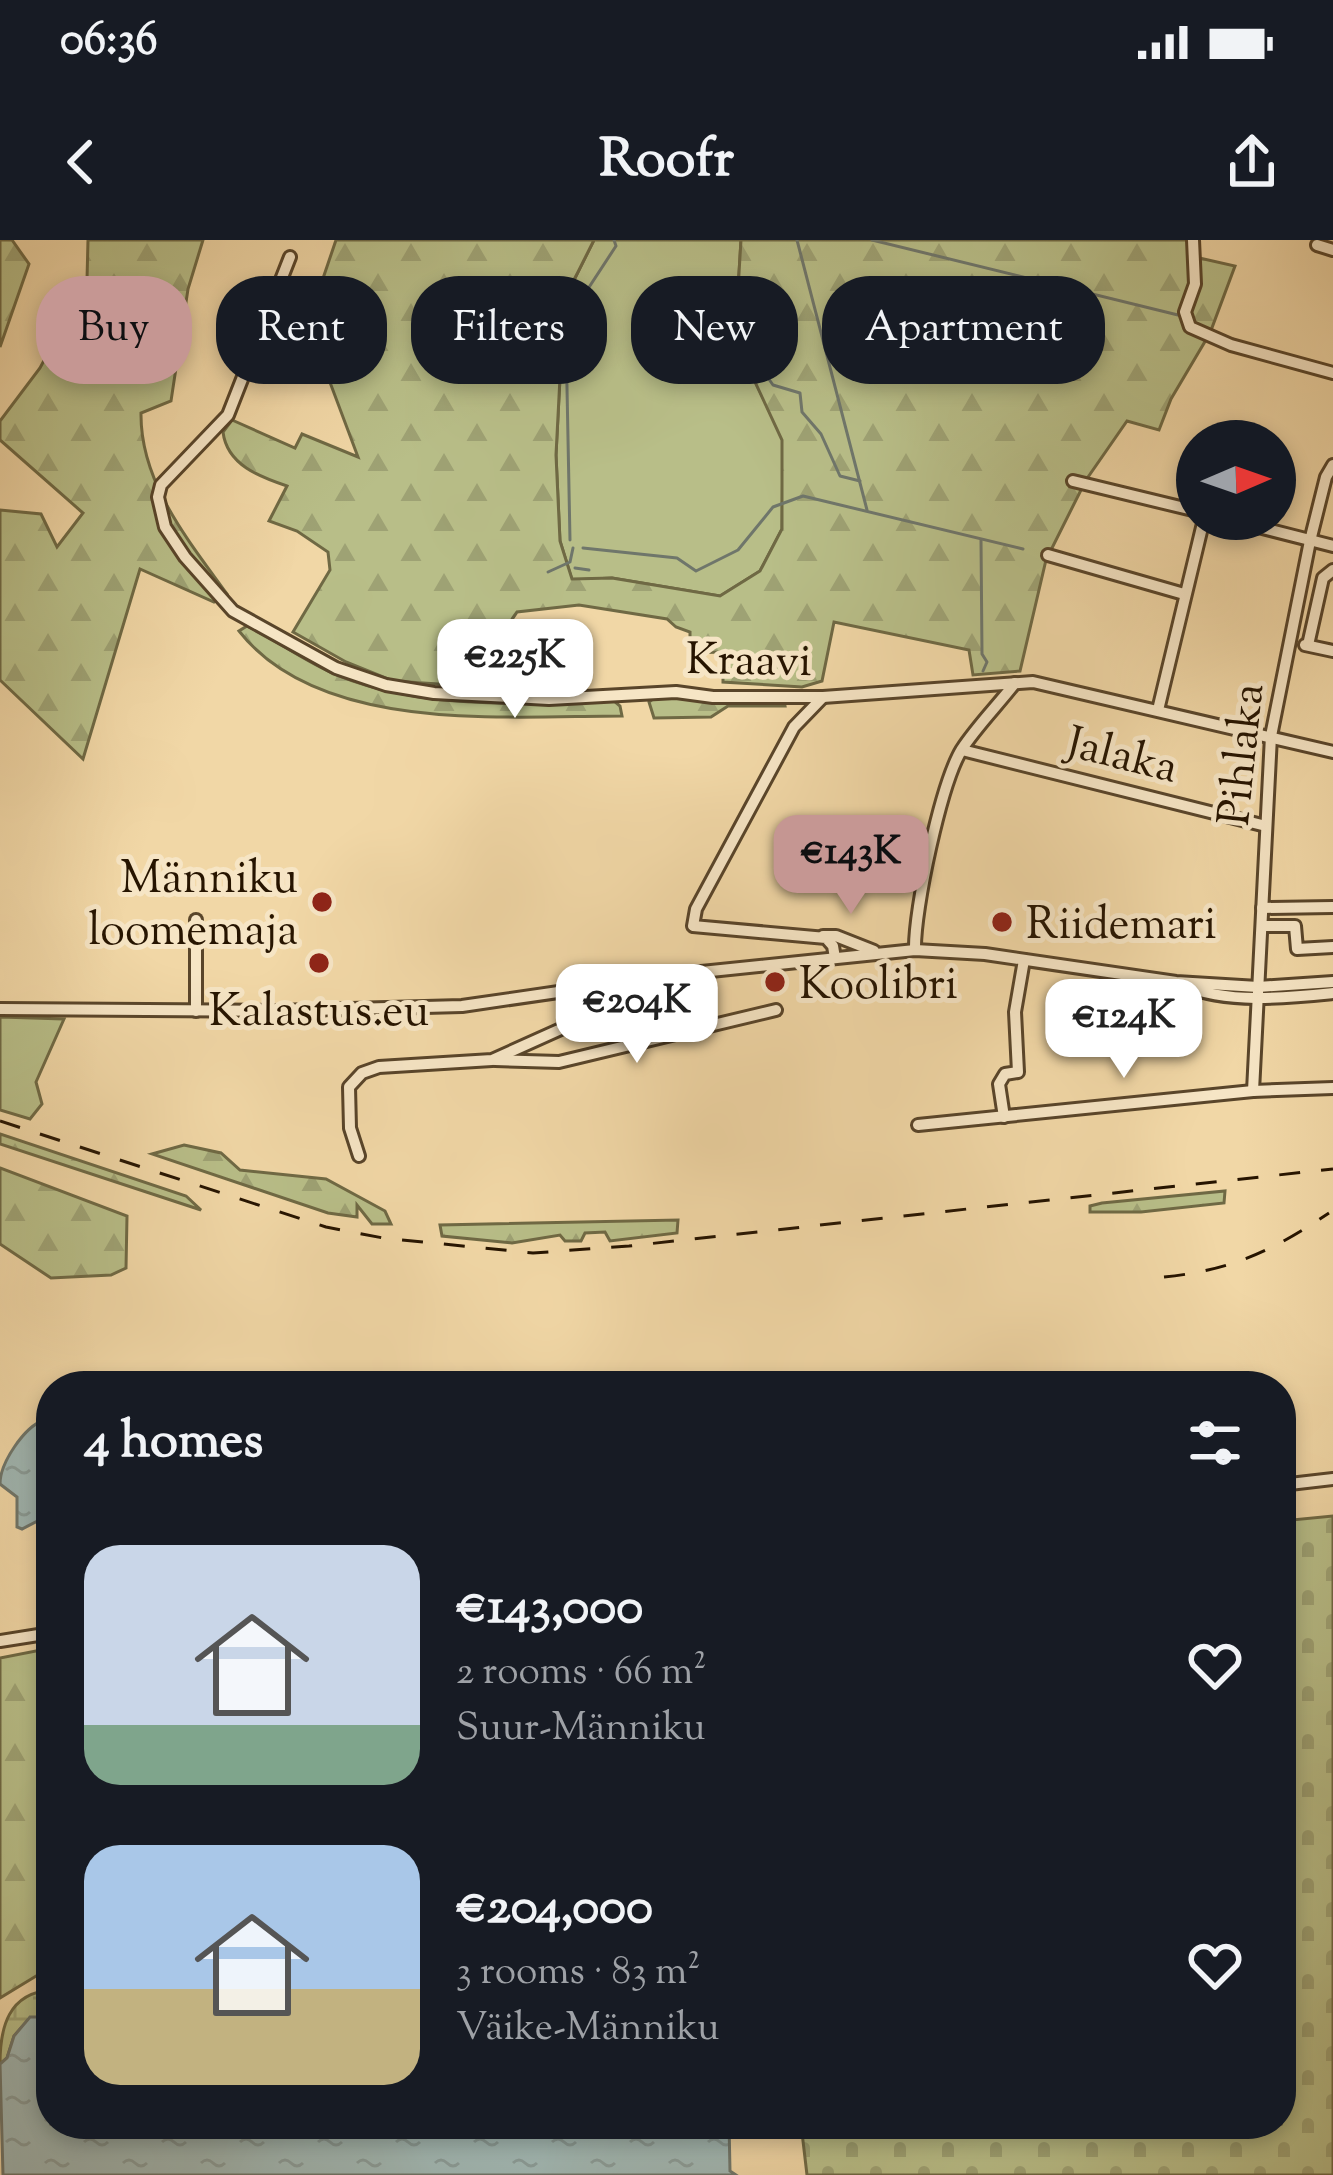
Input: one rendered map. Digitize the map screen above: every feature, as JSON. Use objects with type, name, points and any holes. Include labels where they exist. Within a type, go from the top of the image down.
[{"type":"street","points":[[1193,240],[1195,284],[1185,312],[1190,327],[1231,345],[1333,373]]},
{"type":"street","points":[[1317,244],[1333,250]]},
{"type":"street","name":"Kraavi","points":[[290,257],[228,415],[169,474],[158,497],[161,519],[175,542],[233,610],[336,668],[386,685],[434,693],[549,699],[676,692],[712,697],[823,697],[1033,682],[1333,752]]},
{"type":"street","name":"Pihlaka","points":[[1253,1090],[1271,736],[1310,541],[1333,465]]},
{"type":"street","points":[[1072,481],[1176,506]]},
{"type":"street","points":[[1296,537],[1333,546]]},
{"type":"street","points":[[1158,710],[1198,540]]},
{"type":"street","points":[[1048,555],[1184,594]]},
{"type":"street","points":[[1308,645],[1323,578],[1333,570]]},
{"type":"street","points":[[1290,642],[1333,651]]},
{"type":"street","points":[[915,950],[916,916],[947,782],[962,750],[1016,683]]},
{"type":"street","points":[[802,695],[794,727],[696,909],[694,926],[836,936],[880,953]]},
{"type":"street","points":[[794,727],[823,697]]},
{"type":"street","name":"Jalaka","points":[[962,750],[1266,826]]},
{"type":"street","points":[[1262,908],[1333,907]]},
{"type":"street","points":[[196,920],[196,1011]]},
{"type":"street","points":[[1262,926],[1295,926],[1297,949],[1333,947]]},
{"type":"street","points":[[814,936],[831,941],[829,959]]},
{"type":"street","points":[[0,1009],[436,1008],[915,950],[1258,992],[1333,993]]},
{"type":"street","points":[[1004,1118],[999,1084],[1005,1074],[1018,1072],[1015,1012],[1024,960]]},
{"type":"street","points":[[1258,992],[1333,982]]},
{"type":"street","points":[[492,1060],[572,1024],[600,995],[621,983]]},
{"type":"street","points":[[572,1024],[579,1011],[576,990]]},
{"type":"street","points":[[359,1156],[350,1128],[349,1087],[362,1073],[379,1067],[492,1060],[559,1062],[776,1010]]},
{"type":"street","points":[[1256,1058],[1276,1090]]},
{"type":"street","points":[[918,1125],[1253,1090],[1333,1088]]},
{"type":"street","points":[[1296,1483],[1333,1479]]},
{"type":"street","points":[[0,1641],[36,1635]]},
{"type":"green space","points":[[0,240],[12,240],[29,264],[0,347]]},
{"type":"green space","points":[[88,240],[203,240],[192,276],[87,276]]},
{"type":"green space","points":[[336,240],[594,240],[576,276],[411,276],[411,384],[560,384],[556,455],[560,541],[572,579],[612,578],[720,596],[760,571],[782,529],[782,440],[756,384],[798,384],[798,276],[739,276],[741,240],[1192,240],[1195,257],[1235,266],[1210,333],[1171,399],[1159,430],[1127,421],[1086,480],[1046,560],[1020,671],[973,675],[969,650],[834,622],[822,681],[802,687],[723,682],[723,652],[690,653],[690,632],[667,619],[579,605],[517,612],[504,640],[512,689],[393,681],[346,662],[293,632],[330,570],[328,552],[297,531],[269,521],[287,486],[238,461],[223,432],[232,420],[295,448],[302,434],[358,457],[331,384],[387,384],[387,276],[324,276]]},
{"type":"green space","points":[[594,240],[741,240],[739,276],[631,276],[631,384],[756,384],[783,440],[782,529],[760,571],[720,596],[612,578],[572,580],[560,541],[556,455],[560,384],[607,384],[607,276],[576,276]]},
{"type":"green space","points":[[36,373],[36,384],[174,384],[171,401],[141,413],[149,463],[182,531],[227,594],[214,602],[140,569],[83,759],[0,680],[0,510],[41,514],[57,547],[83,513],[0,440],[0,421]]},
{"type":"green space","points":[[247,626],[325,670],[370,686],[473,702],[613,700],[622,716],[471,716],[365,703],[317,688],[274,664],[239,631]]},
{"type":"green space","points":[[658,695],[784,701],[785,706],[728,706],[711,717],[654,718],[649,702]]},
{"type":"green space","points":[[1113,1010],[1121,1019],[1122,1034],[1061,1044],[1064,1016]]},
{"type":"green space","points":[[0,1017],[64,1019],[36,1082],[42,1104],[30,1119],[0,1110]]},
{"type":"green space","points":[[0,1134],[186,1196],[201,1210],[0,1144]]},
{"type":"green space","points":[[184,1145],[221,1153],[240,1170],[326,1179],[385,1211],[391,1224],[372,1224],[357,1205],[357,1217],[328,1213],[152,1154]]},
{"type":"green space","points":[[0,1168],[127,1216],[126,1268],[111,1275],[51,1278],[0,1244]]},
{"type":"green space","points":[[1225,1191],[1224,1203],[1090,1212],[1090,1206],[1102,1203]]},
{"type":"green space","points":[[678,1220],[677,1233],[610,1241],[605,1232],[585,1233],[581,1241],[565,1241],[560,1235],[512,1243],[442,1236],[440,1225]]},
{"type":"green space","points":[[1333,1516],[1333,2175],[807,2175],[803,2139],[1296,2139],[1296,1520]]},
{"type":"green space","points":[[36,1651],[36,1976],[0,1998],[0,1658]]},
{"type":"green space","points":[[36,1993],[36,2018],[30,2018],[14,2036],[0,2064],[9,2015]]},
{"type":"water","points":[[36,1424],[36,1522],[22,1529],[17,1527],[17,1497],[0,1484],[21,1438]]},
{"type":"water","points":[[30,2017],[36,2017],[36,2139],[729,2139],[730,2171],[736,2175],[3,2175],[0,2064]]},
{"type":"waterway","points":[[570,540],[566,337],[561,319],[580,301],[616,246],[614,240]]},
{"type":"waterway","points":[[797,240],[867,510]]},
{"type":"waterway","points":[[872,240],[1178,315]]},
{"type":"waterway","points":[[772,384],[800,393],[802,412],[821,434],[840,476],[860,481]]},
{"type":"waterway","points":[[583,548],[677,558],[696,571],[738,550],[773,507],[803,496],[1023,549]]},
{"type":"waterway","points":[[981,540],[982,654],[987,662],[983,671]]},
{"type":"waterway","points":[[548,572],[570,562],[573,548]]},
{"type":"waterway","points":[[575,568],[589,570]]},
{"type":"railway","points":[[0,1121],[326,1227],[383,1238],[533,1253],[1333,1169]]},
{"type":"railway","points":[[1164,1277],[1251,1257],[1329,1213]]},
{"type":"place","name":"Männiku loomemaja","points":[[322,902]]},
{"type":"place","name":"Riidemari","points":[[1002,922]]},
{"type":"place","name":"Kalastus.eu","points":[[319,963]]},
{"type":"place","name":"Koolibri","points":[[775,982]]}]
